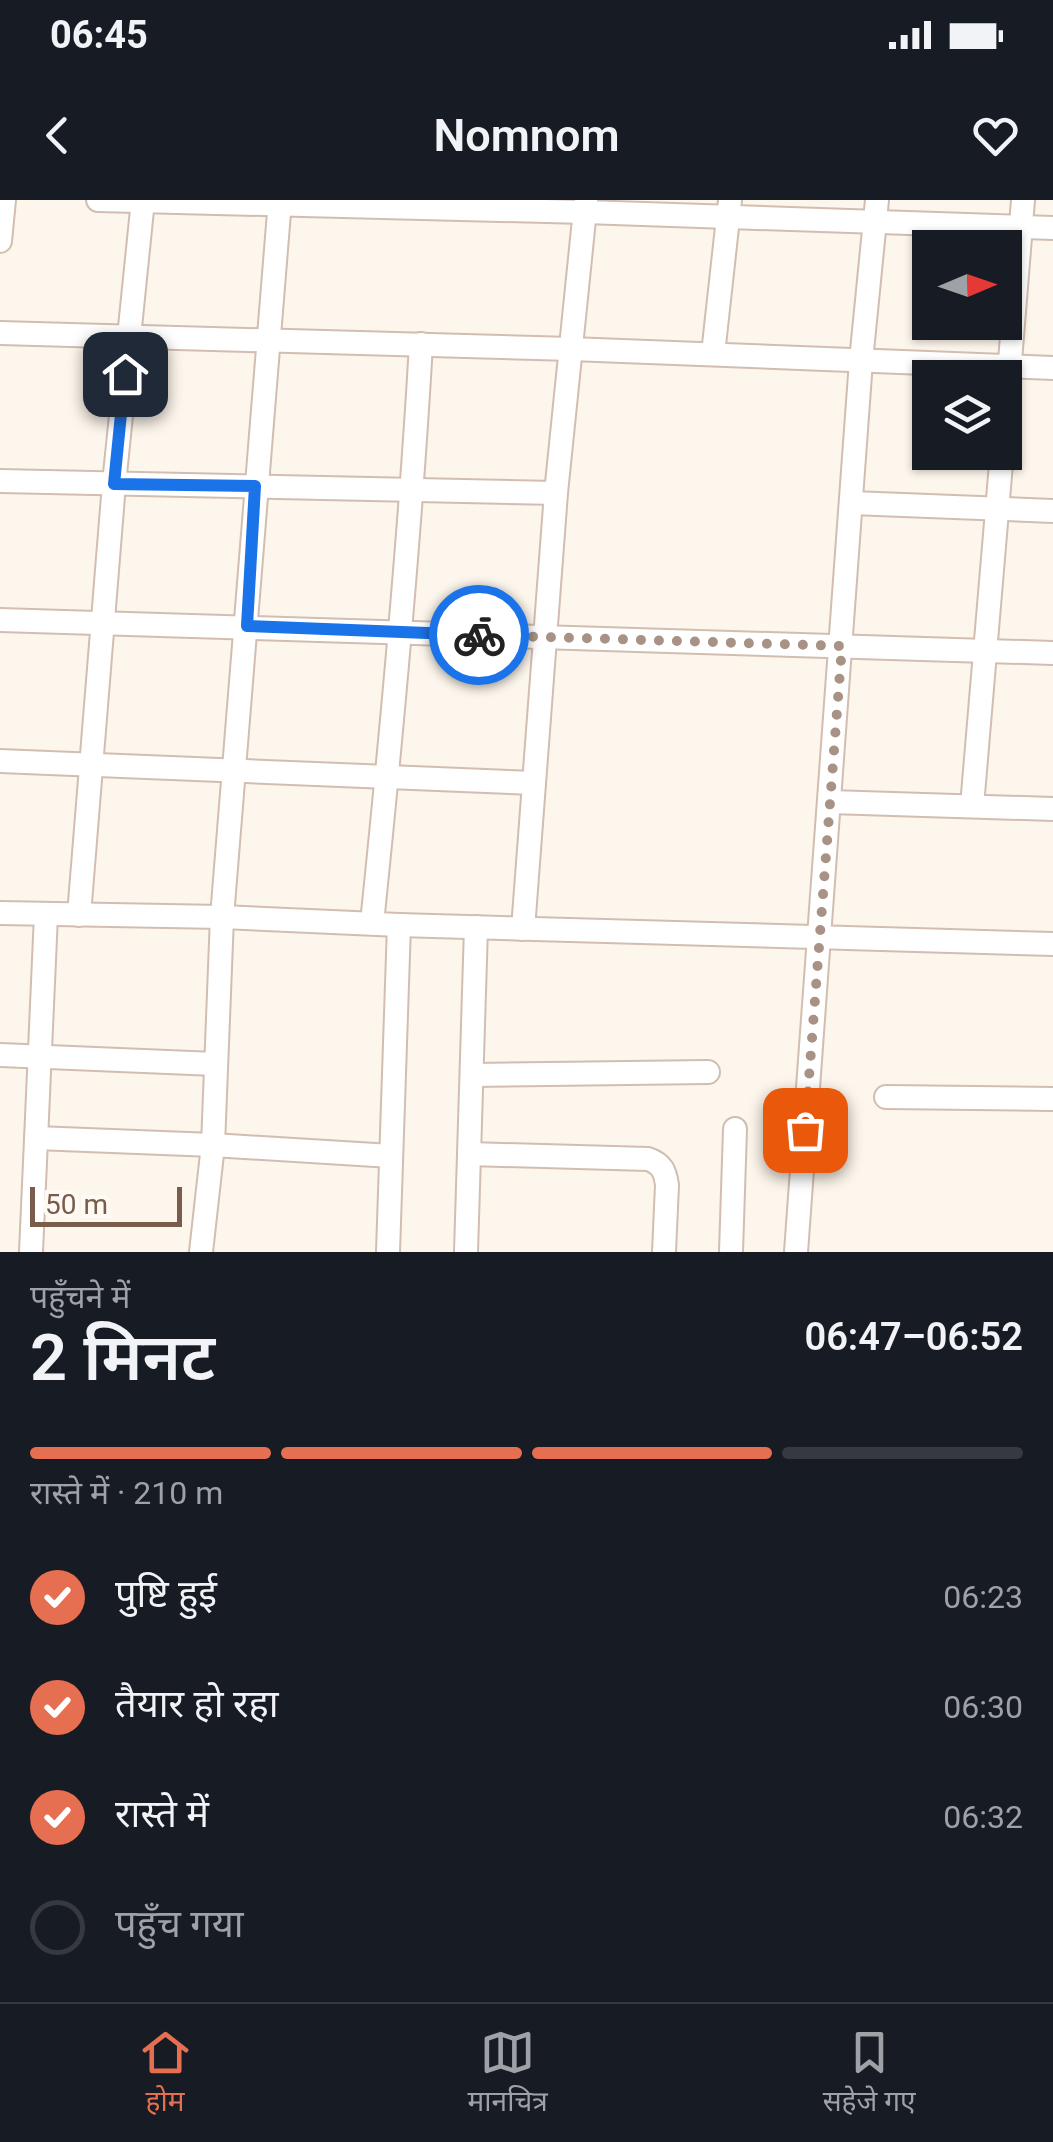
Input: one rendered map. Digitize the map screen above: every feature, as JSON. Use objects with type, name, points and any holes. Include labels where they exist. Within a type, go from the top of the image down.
[{"type":"street","points":[[0,240],[4,200]]},
{"type":"street","points":[[98,200],[876,212],[1053,228]]},
{"type":"street","points":[[1010,360],[1023,200]]},
{"type":"street","points":[[79,914],[114,484],[143,201]]},
{"type":"street","points":[[201,1252],[212,1145],[222,918],[280,203]]},
{"type":"street","points":[[523,929],[556,492],[585,206]]},
{"type":"street","points":[[713,354],[729,209]]},
{"type":"street","points":[[796,1252],[861,360],[876,212]]},
{"type":"street","points":[[0,333],[912,362]]},
{"type":"street","points":[[372,924],[413,490],[421,344]]},
{"type":"street","points":[[1022,367],[1053,368]]},
{"type":"street","points":[[972,806],[1000,470]]},
{"type":"street","points":[[0,481],[556,492]]},
{"type":"street","points":[[852,503],[1053,511]]},
{"type":"street","points":[[0,620],[1053,652]]},
{"type":"street","points":[[0,761],[534,783]]},
{"type":"street","points":[[830,802],[1053,809]]},
{"type":"street","points":[[0,913],[1053,944]]},
{"type":"street","points":[[32,1252],[46,914]]},
{"type":"street","points":[[388,1252],[399,925]]},
{"type":"street","points":[[466,1252],[476,927]]},
{"type":"street","points":[[0,1055],[215,1064]]},
{"type":"street","points":[[472,1075],[708,1072]]},
{"type":"street","points":[[886,1097],[1053,1099]]},
{"type":"street","points":[[731,1252],[735,1129]]},
{"type":"street","points":[[36,1138],[391,1156]]},
{"type":"street","points":[[469,1154],[655,1162],[666,1174],[664,1252]]},
{"type":"way so far","points":[[479,635],[842,646],[805,1130]]},
{"type":"route","points":[[125,374],[114,484],[255,486],[247,626],[479,635]]}]
